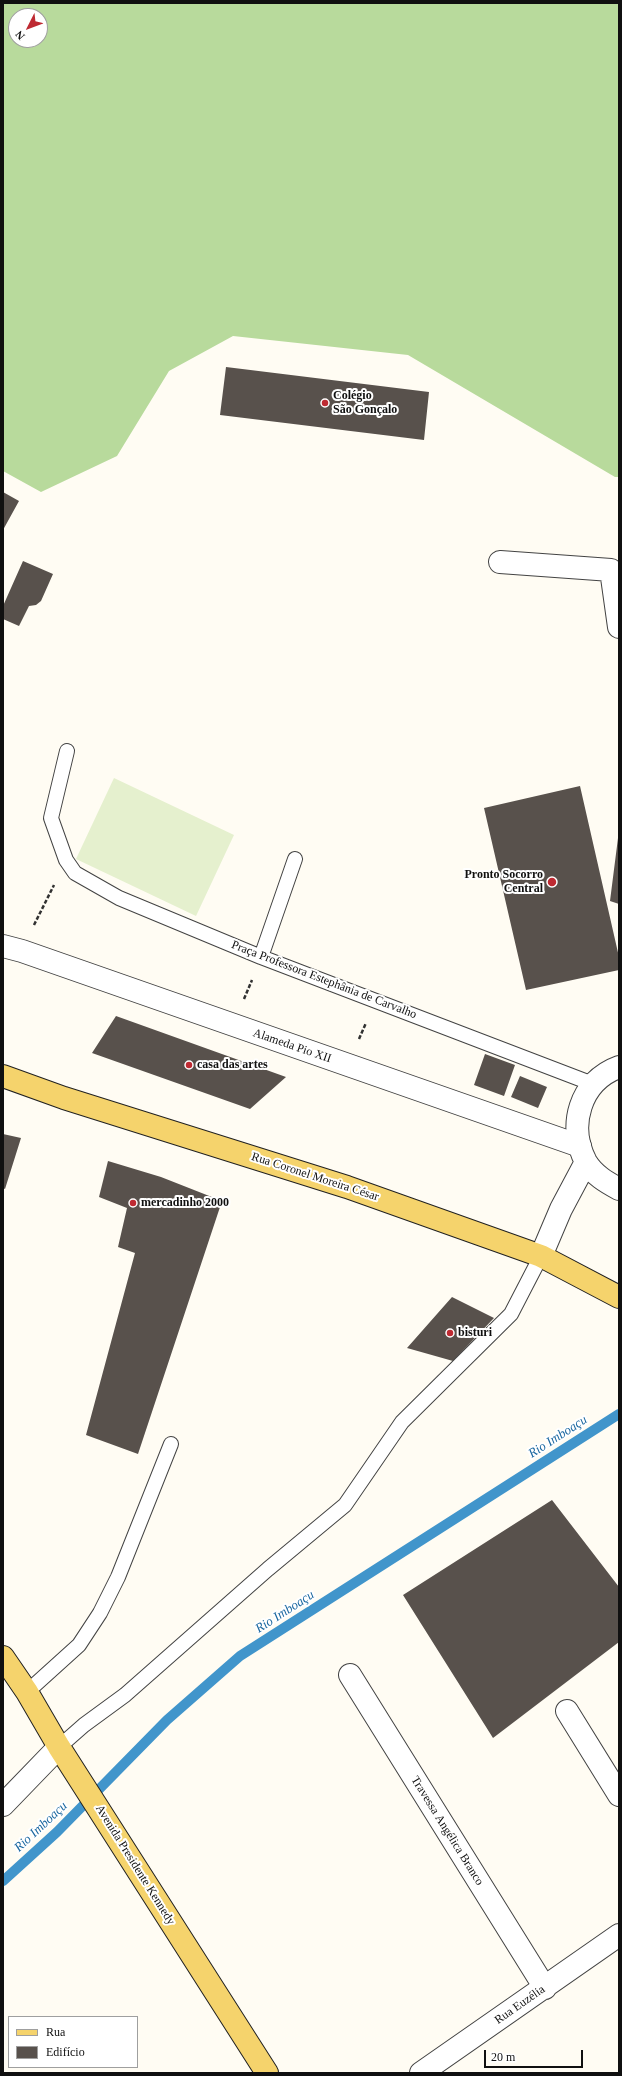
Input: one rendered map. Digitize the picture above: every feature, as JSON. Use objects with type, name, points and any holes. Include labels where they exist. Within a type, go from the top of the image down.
[{"type":"main road","name":"Rua Coronel Moreira César","points":[[3,1076],[71,1100],[347,1187],[541,1256],[619,1297]]},
{"type":"main road","name":"Avenida Presidente Kennedy","points":[[3,1657],[27,1692],[65,1755],[267,2073]]},
{"type":"street","points":[[500,562],[615,569],[619,627]]},
{"type":"street","name":"Alameda Pio XII","points":[[13,948],[347,1064],[583,1154]]},
{"type":"street","points":[[619,1067],[609,1071],[593,1084],[582,1102],[576,1123],[583,1154],[601,1179],[619,1189]]},
{"type":"street","points":[[541,1256],[583,1154]]},
{"type":"street","name":"Travessa Angélica Branco","points":[[350,1675],[545,1988]]},
{"type":"street","points":[[567,1711],[619,1795]]},
{"type":"street","points":[[3,1805],[65,1755]]},
{"type":"street","name":"Rua Euzélia","points":[[421,2073],[619,1935]]},
{"type":"lane","name":"Praça Professora Estephânia de Carvalho","points":[[67,751],[51,818],[66,860],[76,874],[119,898],[261,957],[593,1084]]},
{"type":"lane","points":[[261,957],[295,859]]},
{"type":"lane","points":[[65,1755],[84,1725],[125,1695],[268,1569],[346,1505],[402,1422],[511,1314],[541,1256]]},
{"type":"lane","points":[[27,1692],[79,1645],[100,1613],[118,1577],[171,1444]]},
{"type":"path","points":[[13,948],[66,860]]},
{"type":"path","points":[[234,1026],[261,957]]},
{"type":"path","points":[[347,1064],[377,1001]]},
{"type":"green space","points":[[3,3],[619,3],[619,477],[615,477],[408,355],[233,336],[169,371],[117,456],[41,492],[3,471]]},
{"type":"green space","points":[[114,778],[234,835],[196,916],[76,859]]},
{"type":"building","name":"Colégio São Gonçalo","points":[[226,367],[429,392],[424,440],[220,415]]},
{"type":"building","points":[[3,492],[19,501],[3,530]]},
{"type":"building","points":[[23,561],[53,574],[41,601],[36,605],[29,606],[19,626],[3,619],[3,606]]},
{"type":"building","name":"Pronto Socorro Central","points":[[580,786],[619,957],[619,970],[526,990],[484,808]]},
{"type":"building","points":[[619,838],[619,904],[610,901]]},
{"type":"building","name":"casa das artes","points":[[116,1016],[286,1077],[250,1109],[92,1053]]},
{"type":"building","points":[[485,1054],[515,1065],[504,1096],[474,1085]]},
{"type":"building","points":[[520,1076],[547,1087],[538,1108],[511,1097]]},
{"type":"building","points":[[3,1134],[21,1138],[5,1189],[3,1188]]},
{"type":"building","points":[[108,1161],[161,1177],[222,1201],[138,1454],[86,1435],[135,1253],[118,1247],[127,1208],[99,1197]]},
{"type":"building","name":"bisturi","points":[[452,1297],[494,1318],[453,1361],[407,1348]]},
{"type":"building","points":[[552,1500],[619,1587],[619,1642],[493,1738],[403,1595]]},
{"type":"waterway","name":"Rio Imboaçu","points":[[3,1881],[57,1832],[167,1720],[240,1656],[619,1414]]},
{"type":"place","name":"Colégio São Gonçalo","points":[[325,403]]},
{"type":"place","name":"Pronto Socorro Central","points":[[552,882]]},
{"type":"place","name":"casa das artes","points":[[189,1065]]},
{"type":"place","name":"mercadinho 2000","points":[[133,1203]]},
{"type":"place","name":"bisturi","points":[[450,1333]]}]
